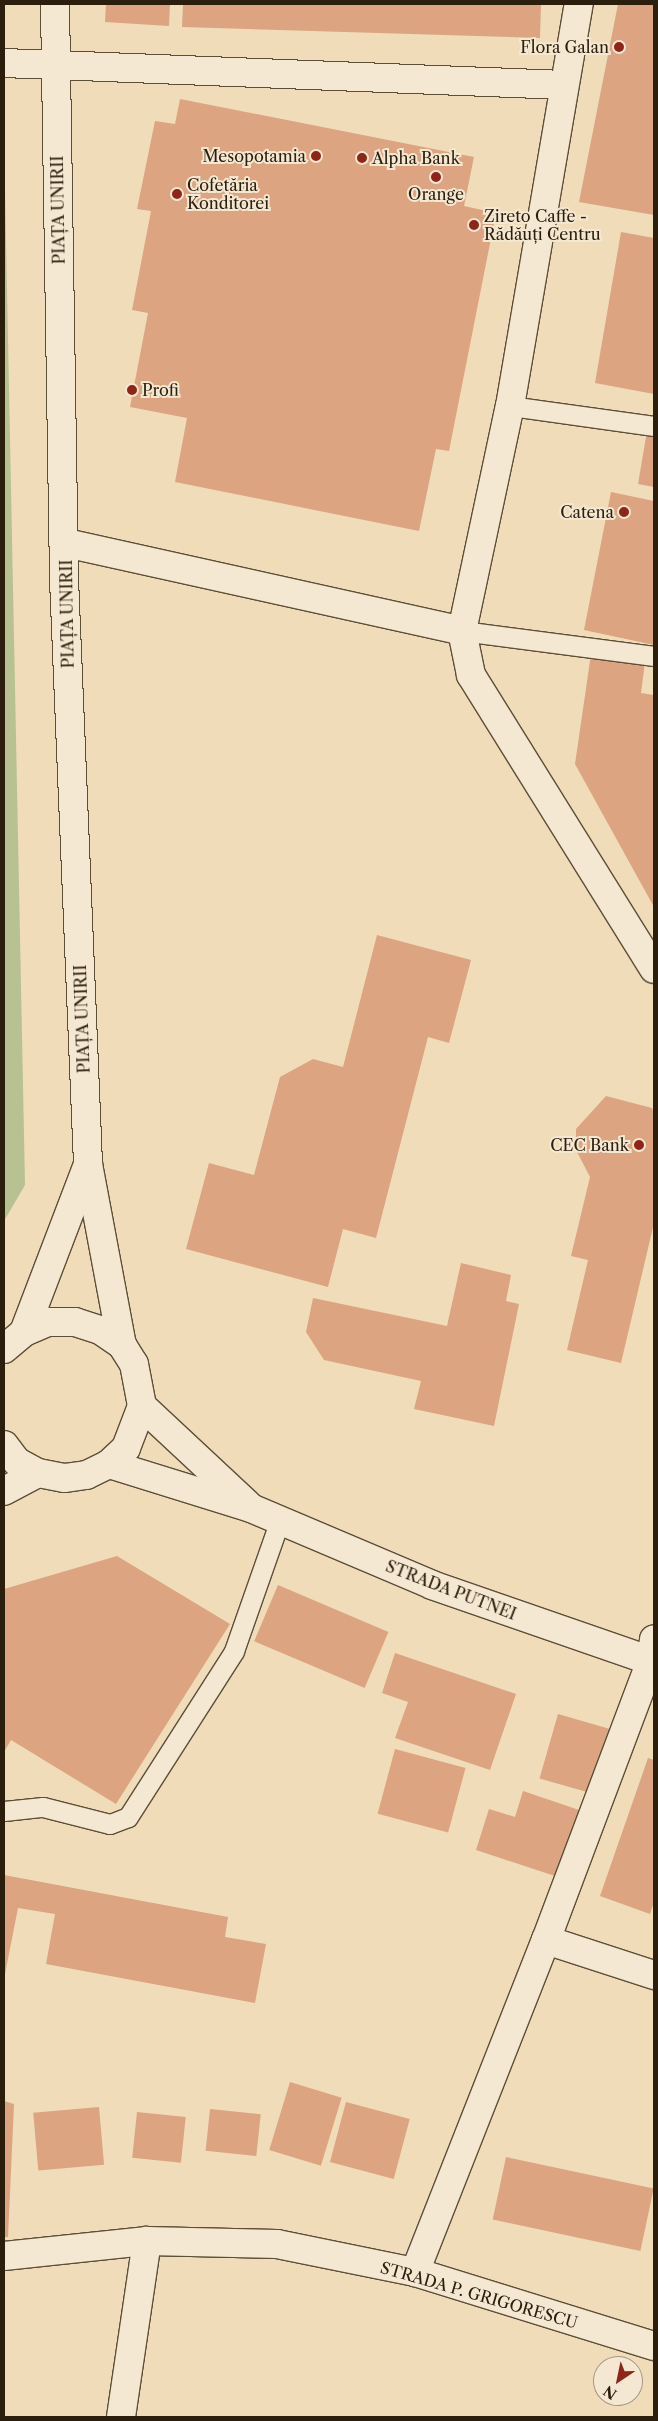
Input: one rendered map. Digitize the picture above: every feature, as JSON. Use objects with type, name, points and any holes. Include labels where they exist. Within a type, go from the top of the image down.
[{"type":"street","name":"PIAȚA UNIRII","points":[[55,4],[66,543],[88,1164],[122,1346]]},
{"type":"street","points":[[579,4],[510,406],[462,632],[471,675],[654,969]]},
{"type":"street","points":[[4,63],[564,86]]},
{"type":"street","points":[[66,543],[462,632]]},
{"type":"street","name":"PIAȚA UNIRII","points":[[14,1341],[88,1164]]},
{"type":"street","points":[[4,1445],[17,1462],[38,1473],[64,1478],[109,1464],[126,1448],[142,1406],[142,1384],[122,1346],[100,1330],[75,1322],[48,1322],[14,1341]]},
{"type":"street","name":"STRADA PUTNEI","points":[[142,1406],[252,1508]]},
{"type":"street","name":"STRADA PUTNEI","points":[[109,1464],[252,1508],[432,1585],[653,1654]]},
{"type":"street","points":[[4,1491],[38,1473]]},
{"type":"street","points":[[415,2272],[546,1940],[653,1654]]},
{"type":"street","points":[[546,1940],[654,1975]]},
{"type":"street","points":[[121,2417],[147,2241]]},
{"type":"street","name":"STRADA P. GRIGORESCU","points":[[4,2256],[147,2241],[277,2244],[415,2272],[654,2346]]},
{"type":"lane","points":[[510,406],[654,426]]},
{"type":"lane","points":[[462,632],[654,656]]},
{"type":"lane","points":[[4,1811],[43,1807],[110,1824],[128,1817],[234,1650],[280,1520]]},
{"type":"green space","points":[[4,140],[25,1185],[4,1221]]},
{"type":"building","points":[[106,4],[170,4],[169,26],[105,22]]},
{"type":"building","points":[[183,4],[541,4],[540,38],[182,27]]},
{"type":"building","points":[[618,4],[654,4],[654,215],[579,202]]},
{"type":"building","points":[[180,99],[474,157],[464,206],[496,213],[449,451],[436,449],[419,531],[175,482],[187,418],[130,407],[148,313],[132,310],[151,211],[137,209],[155,121],[175,124]]},
{"type":"building","points":[[621,232],[654,238],[654,394],[595,383]]},
{"type":"building","points":[[647,431],[654,432],[654,487],[638,484]]},
{"type":"building","points":[[611,492],[654,501],[654,645],[584,630]]},
{"type":"building","points":[[591,654],[645,662],[641,693],[654,695],[654,907],[575,764]]},
{"type":"building","points":[[377,935],[471,960],[449,1043],[428,1037],[376,1238],[343,1229],[328,1287],[186,1249],[209,1163],[254,1175],[280,1077],[313,1059],[343,1067]]},
{"type":"building","points":[[606,1096],[652,1108],[654,1114],[654,1223],[621,1363],[567,1350],[588,1260],[571,1256],[590,1177],[576,1150],[576,1129]]},
{"type":"building","points":[[461,1263],[511,1275],[506,1301],[519,1304],[494,1426],[414,1409],[421,1381],[324,1360],[306,1332],[313,1298],[447,1326]]},
{"type":"building","points":[[117,1556],[230,1624],[116,1804],[11,1740],[4,1752],[4,1589]]},
{"type":"building","points":[[278,1585],[388,1632],[365,1688],[254,1641]]},
{"type":"building","points":[[395,1653],[516,1694],[490,1770],[395,1738],[408,1702],[382,1693]]},
{"type":"building","points":[[558,1714],[611,1729],[592,1794],[540,1778]]},
{"type":"building","points":[[395,1749],[466,1768],[448,1833],[378,1814]]},
{"type":"building","points":[[648,1758],[654,1760],[654,1902],[650,1914],[600,1896]]},
{"type":"building","points":[[523,1791],[585,1812],[564,1879],[476,1850],[489,1809],[515,1817]]},
{"type":"building","points":[[4,1875],[228,1917],[225,1937],[266,1944],[255,2003],[46,1964],[55,1914],[18,1908],[4,1979]]},
{"type":"building","points":[[290,2082],[342,2098],[321,2166],[269,2150]]},
{"type":"building","points":[[4,2101],[14,2104],[8,2237],[4,2237]]},
{"type":"building","points":[[346,2102],[410,2119],[394,2179],[330,2162]]},
{"type":"building","points":[[99,2107],[104,2165],[38,2171],[33,2113]]},
{"type":"building","points":[[210,2109],[261,2114],[256,2156],[206,2151]]},
{"type":"building","points":[[137,2112],[186,2117],[181,2163],[132,2158]]},
{"type":"building","points":[[506,2157],[654,2188],[640,2251],[493,2220]]},
{"type":"place","name":"Flora Galan","points":[[619,47]]},
{"type":"place","name":"Mesopotamia","points":[[316,156]]},
{"type":"place","name":"Alpha Bank","points":[[362,158]]},
{"type":"place","name":"Orange","points":[[436,177]]},
{"type":"place","name":"Cofetăria Konditorei","points":[[177,194]]},
{"type":"place","name":"Zireto Caffe - Rădăuți Centru","points":[[474,225]]},
{"type":"place","name":"Profi","points":[[132,390]]},
{"type":"place","name":"Catena","points":[[624,512]]},
{"type":"place","name":"CEC Bank","points":[[639,1145]]}]
